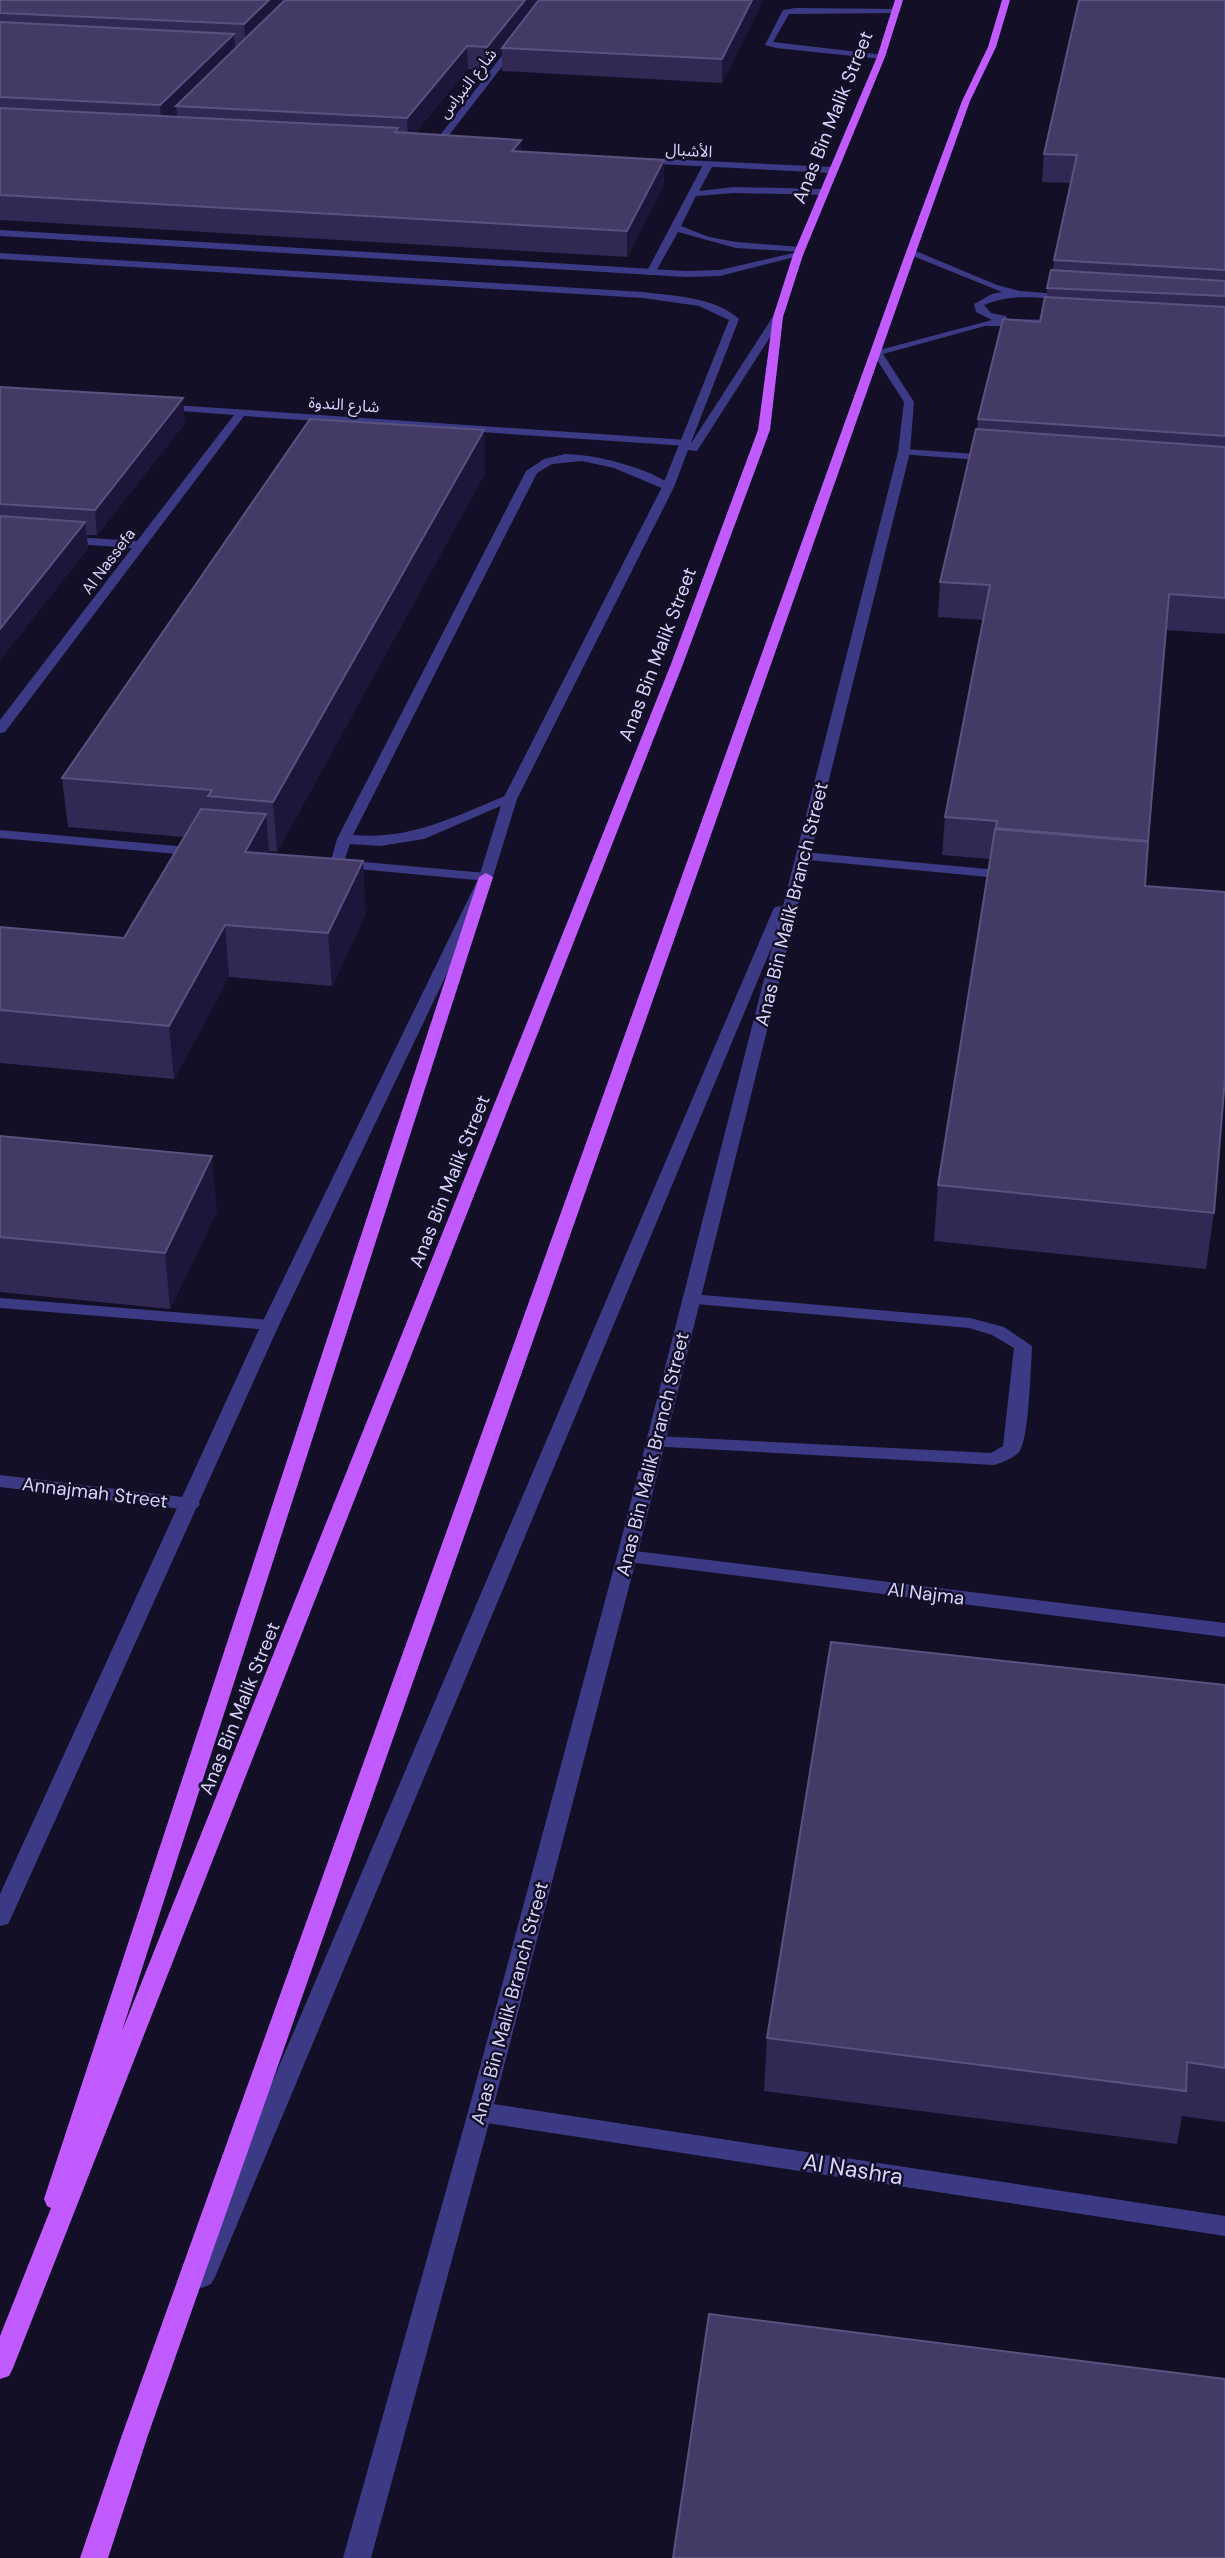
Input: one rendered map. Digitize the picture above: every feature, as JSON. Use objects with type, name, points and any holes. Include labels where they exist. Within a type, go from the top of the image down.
[{"type":"main road","name":"Anas Bin Malik Street","points":[[2,2363],[677,664],[764,430],[778,317],[799,253],[880,57],[899,0]]},
{"type":"main road","points":[[94,2558],[135,2435],[911,252],[966,101],[992,47],[1006,0]]},
{"type":"main road","points":[[2,2363],[486,877]]},
{"type":"street","points":[[817,0],[897,11]]},
{"type":"street","points":[[880,57],[768,43],[786,12],[897,11]]},
{"type":"street","name":"شارع النبراس","points":[[433,149],[524,32]]},
{"type":"street","points":[[420,149],[447,150]]},
{"type":"street","name":"الأشبال","points":[[626,160],[832,170]]},
{"type":"street","points":[[651,273],[708,165]]},
{"type":"street","points":[[692,194],[734,190],[824,192]]},
{"type":"street","points":[[675,227],[703,240],[799,253]]},
{"type":"street","points":[[0,233],[651,273],[720,273],[799,253]]},
{"type":"street","points":[[911,252],[979,282],[1020,294]]},
{"type":"street","points":[[0,256],[643,295],[695,302],[720,310],[734,319],[668,487],[510,799],[486,877],[271,1325],[0,1918]]},
{"type":"street","points":[[1075,297],[1020,294],[996,296],[979,304],[980,310],[988,316],[1075,324]]},
{"type":"street","points":[[668,487],[778,317]]},
{"type":"street","points":[[877,352],[985,323],[1021,321]]},
{"type":"street","name":"Anas Bin Malik Branch Street","points":[[357,2558],[481,2112],[627,1556],[904,452],[909,402],[877,352]]},
{"type":"street","name":"شارع الندوة","points":[[147,407],[687,443]]},
{"type":"street","name":"Al Nassefa","points":[[0,729],[241,413]]},
{"type":"street","points":[[904,452],[1002,459]]},
{"type":"street","points":[[486,877],[331,863],[532,471],[544,462],[559,458],[594,459],[668,487]]},
{"type":"street","points":[[51,539],[140,545]]},
{"type":"street","points":[[344,839],[380,842],[419,836],[510,799]]},
{"type":"street","points":[[0,834],[216,853]]},
{"type":"street","points":[[135,2435],[803,856],[1021,876]]},
{"type":"street","points":[[656,1442],[994,1459],[1012,1449],[1023,1346],[999,1331],[970,1323],[691,1299]]},
{"type":"street","points":[[0,1303],[271,1325]]},
{"type":"street","name":"Annajmah Street","points":[[0,1481],[190,1504]]},
{"type":"street","name":"Al Najma","points":[[627,1556],[1225,1630]]},
{"type":"street","name":"Al Nashra","points":[[481,2112],[1225,2226]]},
{"type":"building","points":[[0,0],[269,0],[244,24],[0,13]]},
{"type":"building","points":[[285,0],[525,0],[487,47],[467,46],[407,118],[176,106]]},
{"type":"building","points":[[539,0],[752,0],[722,59],[502,48]]},
{"type":"building","points":[[1079,0],[1225,0],[1225,270],[1054,260],[1077,155],[1044,154]]},
{"type":"building","points":[[0,22],[234,34],[160,105],[0,97]]},
{"type":"building","points":[[0,108],[398,128],[395,132],[521,140],[512,151],[664,160],[627,231],[0,195]]},
{"type":"building","points":[[1051,270],[1225,281],[1225,296],[1047,288]]},
{"type":"building","points":[[1045,297],[1225,307],[1225,436],[978,419],[1003,319],[1040,322]]},
{"type":"building","points":[[0,387],[183,398],[95,510],[0,504]]},
{"type":"building","points":[[310,419],[484,430],[273,802],[208,796],[212,790],[62,778]]},
{"type":"building","points":[[976,429],[1225,447],[1225,598],[1169,594],[1148,841],[996,828],[997,821],[945,817],[990,585],[940,582]]},
{"type":"building","points":[[0,516],[85,522],[0,629]]},
{"type":"building","points":[[201,809],[266,814],[245,852],[363,861],[328,933],[225,925],[169,1026],[0,1010],[0,927],[124,938]]},
{"type":"building","points":[[995,829],[1148,842],[1145,886],[1225,892],[1225,1078],[1214,1213],[938,1185]]},
{"type":"building","points":[[0,1136],[212,1156],[165,1253],[0,1237]]},
{"type":"building","points":[[831,1642],[1225,1685],[1225,2068],[1187,2062],[1186,2091],[767,2038]]},
{"type":"building","points":[[709,2314],[1225,2379],[1225,2558],[673,2558]]}]
